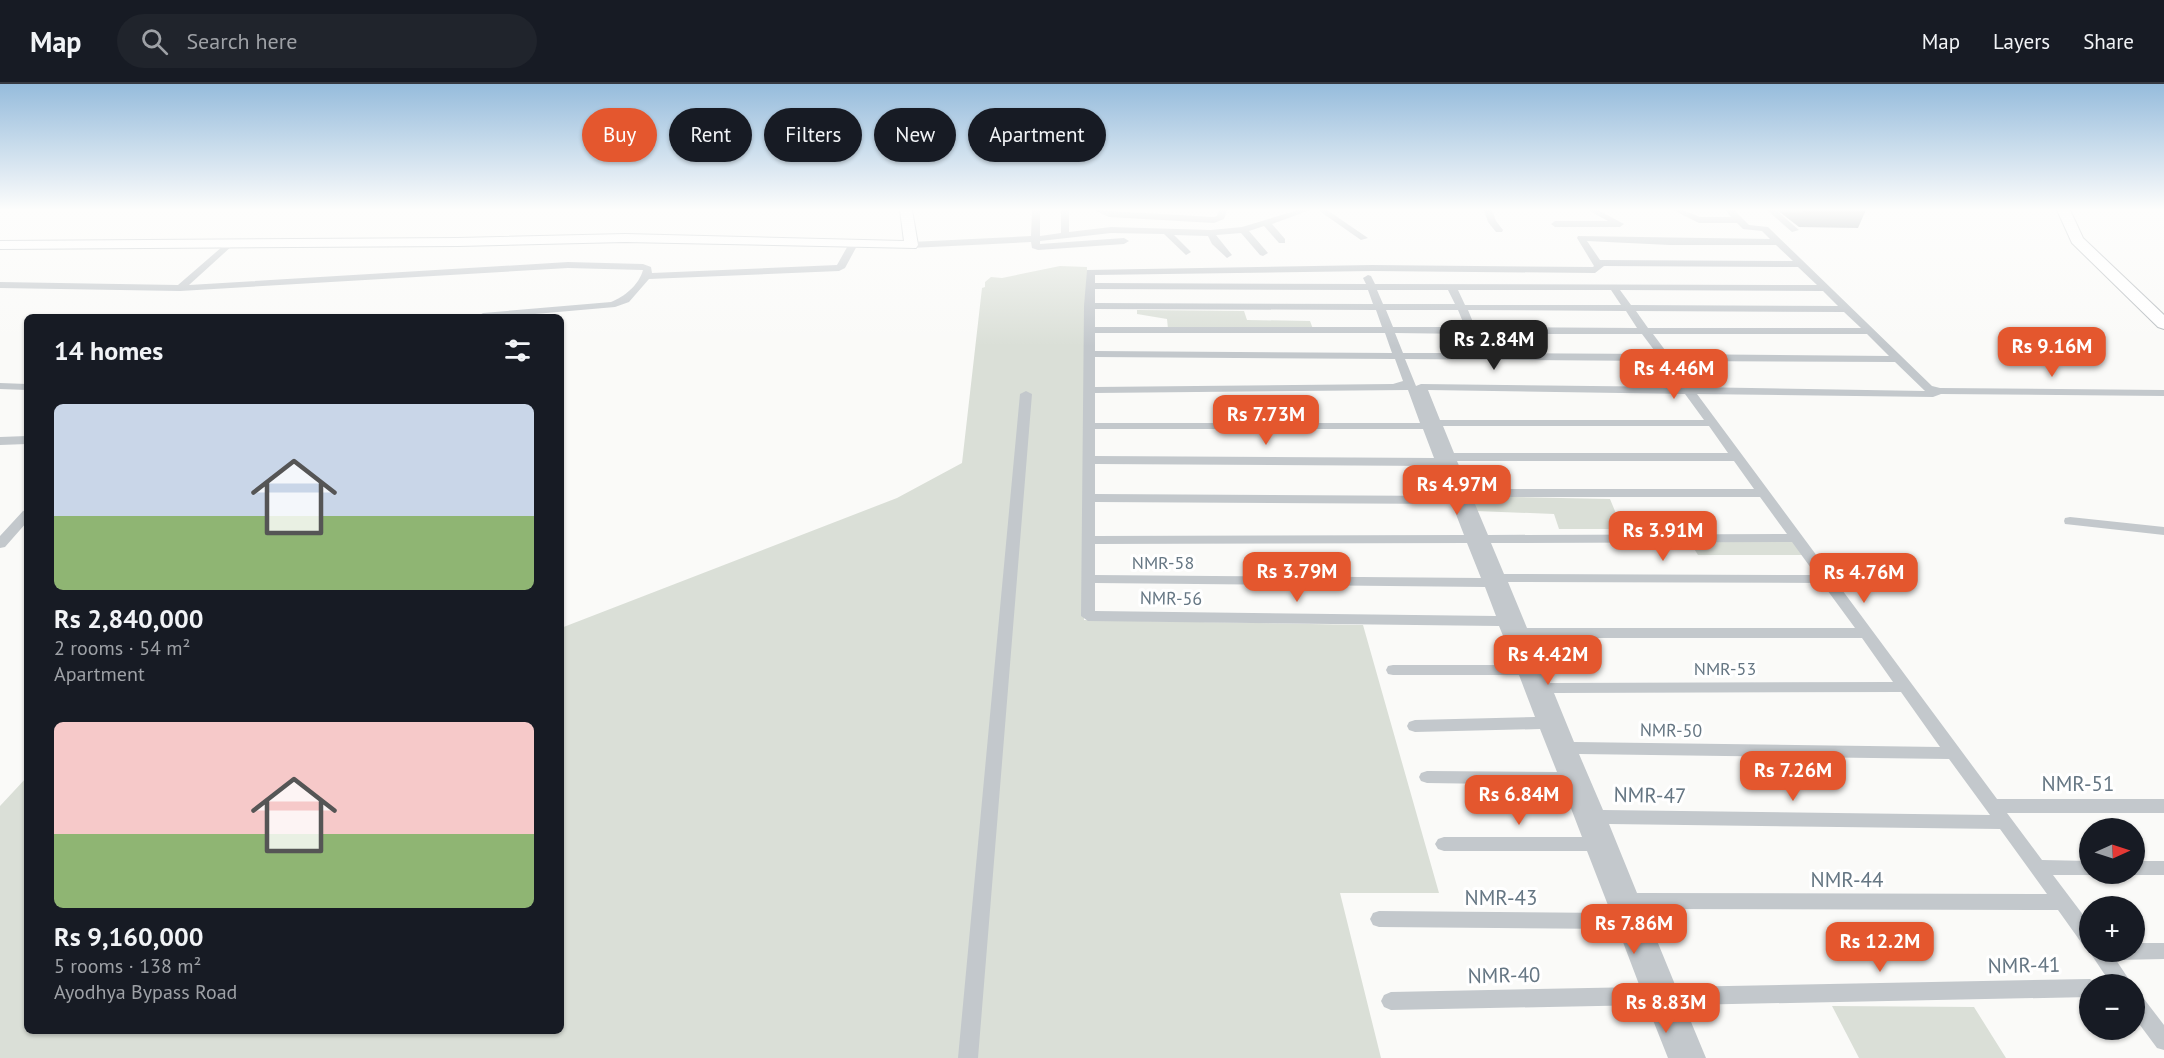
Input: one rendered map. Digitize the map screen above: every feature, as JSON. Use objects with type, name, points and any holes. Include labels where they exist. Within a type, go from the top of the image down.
[{"type":"main road","points":[[2093,255],[2164,324]]},
{"type":"main road","points":[[2107,255],[2164,311]]},
{"type":"street","points":[[180,288],[216,255]]},
{"type":"street","points":[[646,276],[839,268],[847,255]]},
{"type":"street","points":[[1088,579],[1091,426],[1088,274],[1095,270],[1368,268],[1595,270],[1599,268],[1592,255]]},
{"type":"street","points":[[1792,255],[1928,387]]},
{"type":"street","points":[[1597,263],[1801,264]]},
{"type":"street","points":[[0,285],[180,288],[568,265],[648,269],[646,276],[626,300],[612,305],[506,314]]},
{"type":"street","points":[[1368,268],[1494,580],[1545,688],[1568,779],[1590,817],[1632,901],[1662,996],[1678,1058]]},
{"type":"street","points":[[1090,285],[1825,288]]},
{"type":"street","points":[[1452,287],[1483,356]]},
{"type":"street","points":[[1613,287],[2079,926]]},
{"type":"street","points":[[1089,306],[1847,309]]},
{"type":"street","points":[[1089,330],[1871,331]]},
{"type":"street","points":[[1090,354],[1899,359]]},
{"type":"street","points":[[1090,387],[1416,385],[1933,394],[1940,391]]},
{"type":"street","points":[[0,387],[24,387]]},
{"type":"street","points":[[1686,388],[1928,387],[1940,391],[2164,393]]},
{"type":"street","points":[[968,1058],[1026,394]]},
{"type":"street","points":[[1091,426],[1712,423]]},
{"type":"street","points":[[0,441],[24,440]]},
{"type":"street","points":[[1090,460],[1738,457]]},
{"type":"street","points":[[1089,498],[1763,493]]},
{"type":"street","points":[[0,544],[24,517]]},
{"type":"street","points":[[2070,521],[2164,531]]},
{"type":"street","points":[[1088,540],[1797,538]]},
{"type":"street","name":"NMR-58","points":[[1088,579],[1826,579]]},
{"type":"street","name":"NMR-56","points":[[1088,579],[1088,616],[1866,633]]},
{"type":"street","points":[[1515,625],[1524,670],[1545,723],[1562,748],[1590,817],[1593,844],[1623,921],[1696,1058]]},
{"type":"street","points":[[1393,670],[1524,670]]},
{"type":"street","name":"NMR-53","points":[[1545,688],[1906,687]]},
{"type":"street","points":[[1415,726],[1545,723]]},
{"type":"street","name":"NMR-50","points":[[1562,748],[1953,753]]},
{"type":"street","points":[[1427,777],[1568,779]]},
{"type":"street","name":"NMR-51","points":[[1992,806],[2164,806]]},
{"type":"street","name":"NMR-47","points":[[1590,817],[2004,822]]},
{"type":"street","points":[[1444,844],[1593,844]]},
{"type":"street","points":[[2037,867],[2079,868]]},
{"type":"street","points":[[2145,868],[2164,868]]},
{"type":"street","name":"NMR-44","points":[[1632,901],[2062,902]]},
{"type":"street","name":"NMR-43","points":[[1379,919],[1623,921]]},
{"type":"street","points":[[2145,950],[2164,951]]},
{"type":"street","name":"NMR-41","points":[[1662,996],[2079,988]]},
{"type":"street","name":"NMR-40","points":[[1392,1001],[1662,996]]},
{"type":"street","points":[[2145,1014],[2161,1033]]},
{"type":"shaded area","points":[[1060,266],[1087,267],[1084,620],[1363,625],[1439,893],[1340,893],[1381,1058],[0,1058],[0,806],[24,780],[24,1034],[564,1034],[564,627],[897,498],[962,463],[982,288],[991,277],[1002,278]]},
{"type":"shaded area","points":[[1137,310],[1244,311],[1247,320],[1310,321],[1313,329],[1168,329],[1167,319],[1137,314]]},
{"type":"shaded area","points":[[1471,496],[1610,499],[1617,516],[1646,517],[1655,529],[1559,529],[1554,514],[1476,511]]},
{"type":"shaded area","points":[[1686,536],[1797,538],[1808,555],[1698,555]]},
{"type":"shaded area","points":[[1832,1006],[1974,1007],[2006,1058],[1859,1058]]}]
